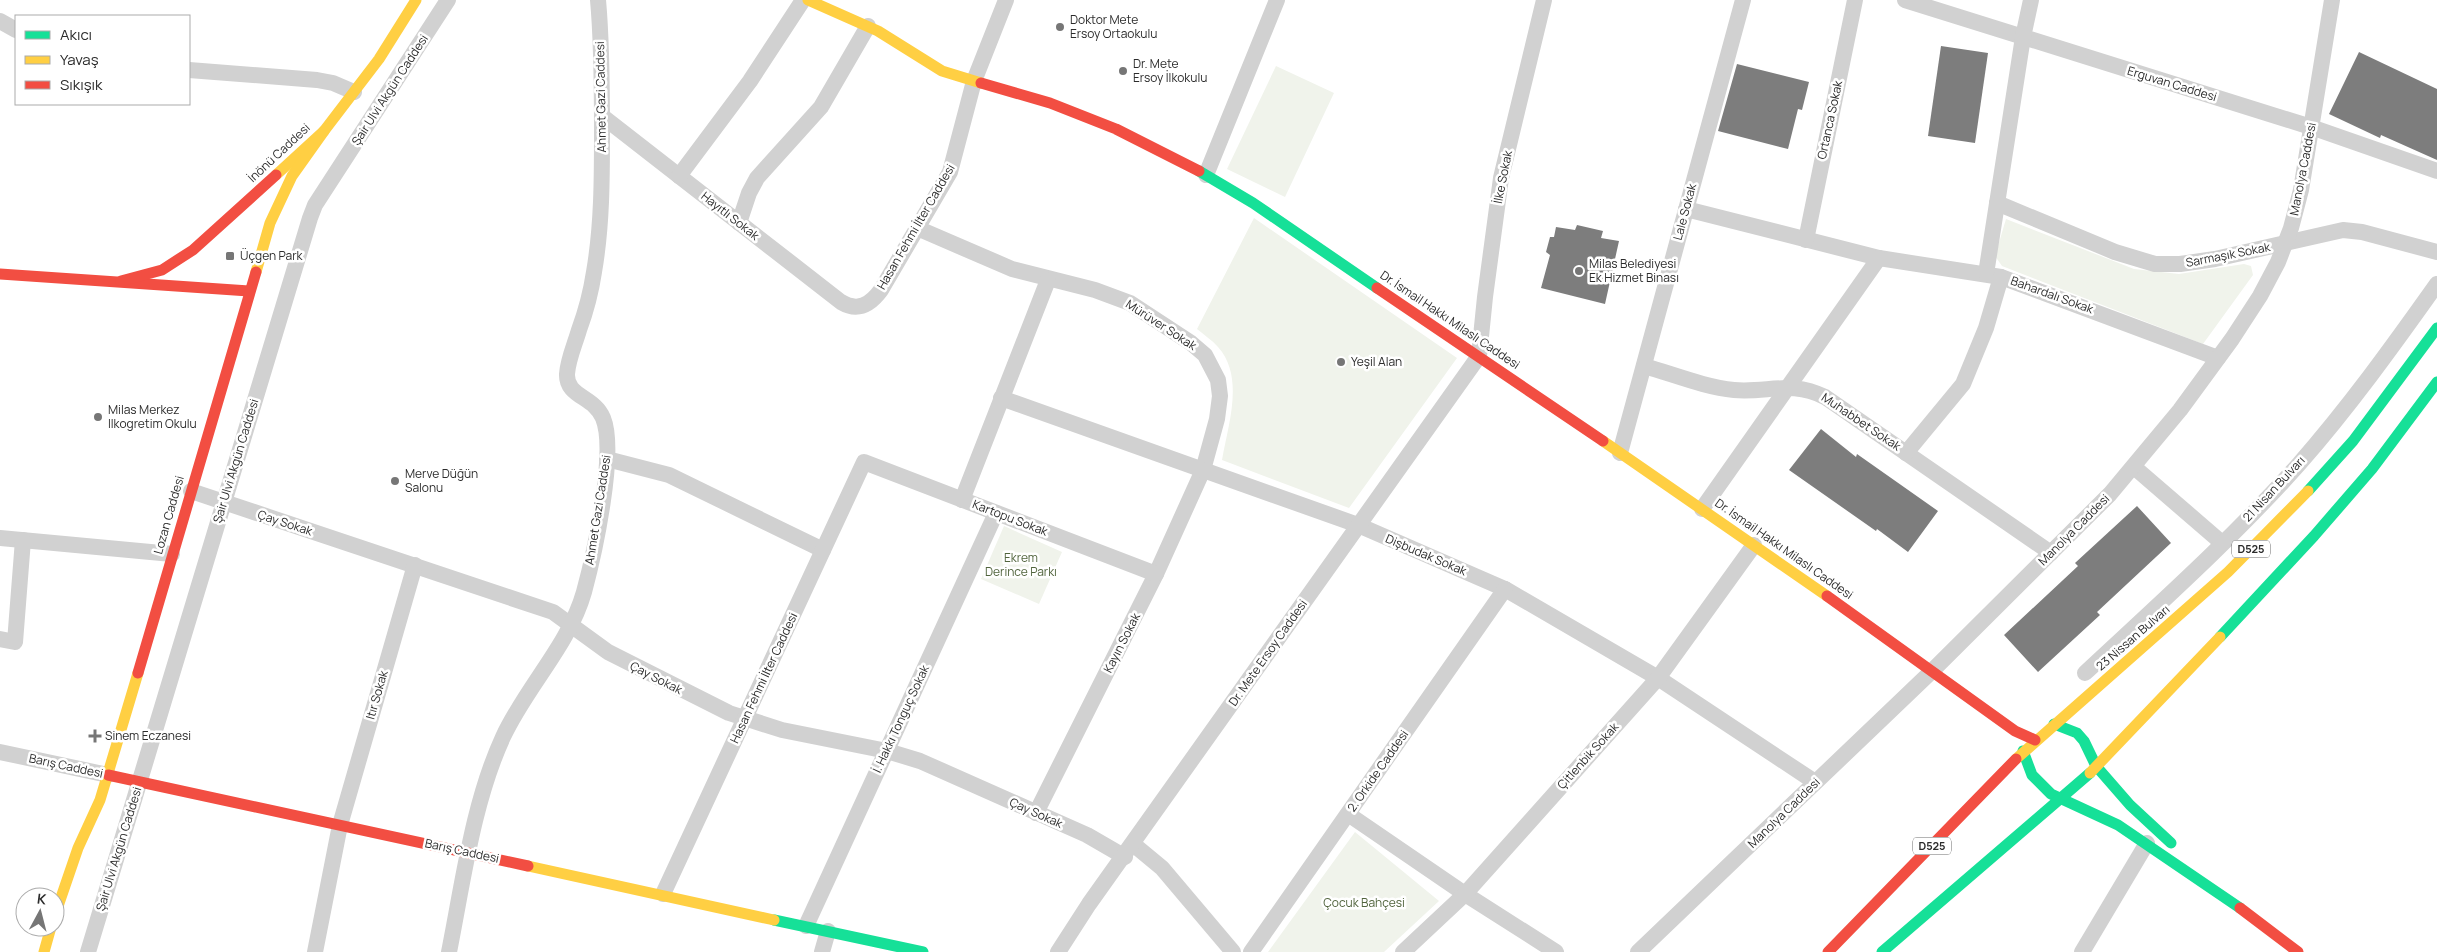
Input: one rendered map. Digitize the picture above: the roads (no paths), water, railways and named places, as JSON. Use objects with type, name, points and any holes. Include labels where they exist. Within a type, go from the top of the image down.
[{"type":"main road","name":"İnönü Caddesi","points":[[122,281],[162,270],[193,250],[324,131],[379,59],[416,0]]},
{"type":"main road","name":"Dr. İsmail Hakkı Milaslı Caddesi","points":[[808,0],[894,39],[942,71],[1081,114],[1160,151],[1206,175],[1253,203],[1754,544],[2015,731],[2035,740]]},
{"type":"main road","name":"Lozan Caddesi","points":[[65,887],[78,848],[100,800],[108,775],[270,223],[281,195],[324,131]]},
{"type":"main road","name":"İnönü Caddesi","points":[[0,274],[249,291]]},
{"type":"main road","name":"23 Nissan Bulvarı","points":[[1828,952],[2023,751],[2163,631],[2228,572],[2291,509],[2353,441],[2437,328]]},
{"type":"main road","name":"D525","points":[[1882,952],[2096,766],[2217,642],[2314,536],[2377,462],[2437,382]]},
{"type":"main road","points":[[2054,724],[2077,733],[2084,741],[2096,766],[2130,805],[2278,945],[2298,952]]},
{"type":"main road","points":[[2023,751],[2029,772],[2046,791],[2106,818],[2147,843],[2240,908]]},
{"type":"main road","name":"Barış Caddesi","points":[[108,775],[923,952]]},
{"type":"main road","points":[[44,952],[48,937]]},
{"type":"street","name":"Şair Ulvi Akgün Caddesi","points":[[88,952],[315,205],[448,0]]},
{"type":"street","name":"Ahmet Gazi Caddesi","points":[[449,952],[469,852],[489,775],[504,736],[516,713],[571,624],[584,591],[599,515],[607,459],[607,433],[604,420],[593,402],[572,390],[567,377],[589,302],[595,270],[602,187],[602,62],[598,0]]},
{"type":"street","points":[[679,176],[750,81],[803,0]]},
{"type":"street","name":"Hasan Fehmi İlter Caddesi","points":[[862,307],[875,298],[950,172],[974,81],[1006,0]]},
{"type":"street","points":[[1206,175],[1277,0]]},
{"type":"street","name":"İlke Sokak","points":[[1480,356],[1488,270],[1501,178],[1544,0]]},
{"type":"street","name":"Lale Sokak","points":[[1620,453],[1743,0]]},
{"type":"street","name":"Ortanca Sokak","points":[[1806,240],[1855,0]]},
{"type":"street","name":"Erguvan Caddesi","points":[[1905,0],[2311,127],[2437,171]]},
{"type":"street","points":[[1906,453],[1963,384],[1986,328],[1994,275],[1997,203],[2023,37],[2031,0]]},
{"type":"street","name":"Manolya Caddesi","points":[[1638,952],[1932,670],[2110,494],[2134,467],[2218,358],[2260,296],[2285,244],[2301,190],[2332,0]]},
{"type":"street","points":[[0,21],[15,29]]},
{"type":"street","points":[[739,223],[749,193],[757,178],[821,107],[868,26]]},
{"type":"street","points":[[190,70],[317,80],[333,83],[354,92]]},
{"type":"street","name":"Hayıtlı Sokak","points":[[602,116],[841,302],[854,308],[862,307]]},
{"type":"street","name":"Sarmaşık Sokak","points":[[1997,203],[2122,255],[2155,264],[2180,264],[2215,259],[2343,230],[2362,232],[2437,252]]},
{"type":"street","name":"Bahardalı Sokak","points":[[1686,208],[1879,258],[1994,275],[2218,358]]},
{"type":"street","name":"Mürüver Sokak","points":[[917,228],[991,262],[1048,280],[1095,290],[1130,303],[1191,343],[1204,355],[1218,380],[1220,396],[1212,445],[1203,470]]},
{"type":"street","points":[[1702,509],[1879,258]]},
{"type":"street","points":[[962,500],[1048,280]]},
{"type":"street","name":"21 Nisan Bulvarı","points":[[2085,673],[2222,543],[2298,464],[2362,387],[2437,284]]},
{"type":"street","name":"Dr. Mete Ersoy Caddesi","points":[[1058,952],[1084,911],[1129,851],[1358,525],[1480,356]]},
{"type":"street","name":"Muhabbet Sokak","points":[[1644,366],[1733,390],[1788,386],[1812,390],[1825,397],[2051,553]]},
{"type":"street","name":"Dişbudak Sokak","points":[[1002,398],[1358,525],[1506,589],[1658,678],[1815,782]]},
{"type":"street","points":[[607,459],[669,475],[823,550]]},
{"type":"street","name":"Hasan Fehmi İlter Caddesi","points":[[663,894],[864,462]]},
{"type":"street","name":"Kartopu Sokak","points":[[864,462],[1156,574]]},
{"type":"street","points":[[2134,467],[2222,543]]},
{"type":"street","name":"Kayın Sokak","points":[[1036,813],[1156,574],[1203,470]]},
{"type":"street","name":"Çay Sokak","points":[[191,491],[554,612],[623,661],[711,705],[744,719],[782,730],[887,751],[920,761],[1087,835],[1129,851],[1162,868],[1233,952]]},
{"type":"street","name":"İ. Hakkı Tonguç Sokak","points":[[806,926],[996,513]]},
{"type":"street","points":[[0,538],[172,554]]},
{"type":"street","points":[[0,639],[15,642],[23,540]]},
{"type":"street","name":"Çitlenbik Sokak","points":[[1403,952],[1465,894],[1658,678],[1754,544]]},
{"type":"street","name":"Itır Sokak","points":[[315,952],[340,825],[415,566]]},
{"type":"street","name":"2. Orkide Caddesi","points":[[1251,952],[1506,589]]},
{"type":"street","name":"Barış Caddesi","points":[[0,752],[108,775]]},
{"type":"street","points":[[1348,814],[1465,894],[1556,952]]},
{"type":"street","points":[[2082,952],[2147,843]]},
{"type":"street","points":[[822,952],[828,930]]},
{"type":"place","name":"Doktor Mete Ersoy Ortaokulu","points":[[1060,27]]},
{"type":"place","name":"Dr. Mete Ersoy İlkokulu","points":[[1123,71]]},
{"type":"place","name":"Üçgen Park","points":[[230,256]]},
{"type":"place","name":"Milas Belediyesi Ek Hizmet Binası","points":[[1579,271]]},
{"type":"place","name":"Yeşil Alan","points":[[1341,362]]},
{"type":"place","name":"Milas Merkez Ilkogretim Okulu","points":[[98,417]]},
{"type":"place","name":"Merve Düğün Salonu","points":[[395,481]]},
{"type":"place","name":"Sinem Eczanesi","points":[[95,736]]},
{"type":"park label","name":"Ekrem Derince Parkı","points":[[1021,565]]},
{"type":"park label","name":"Çocuk Bahçesi","points":[[1364,903]]}]
